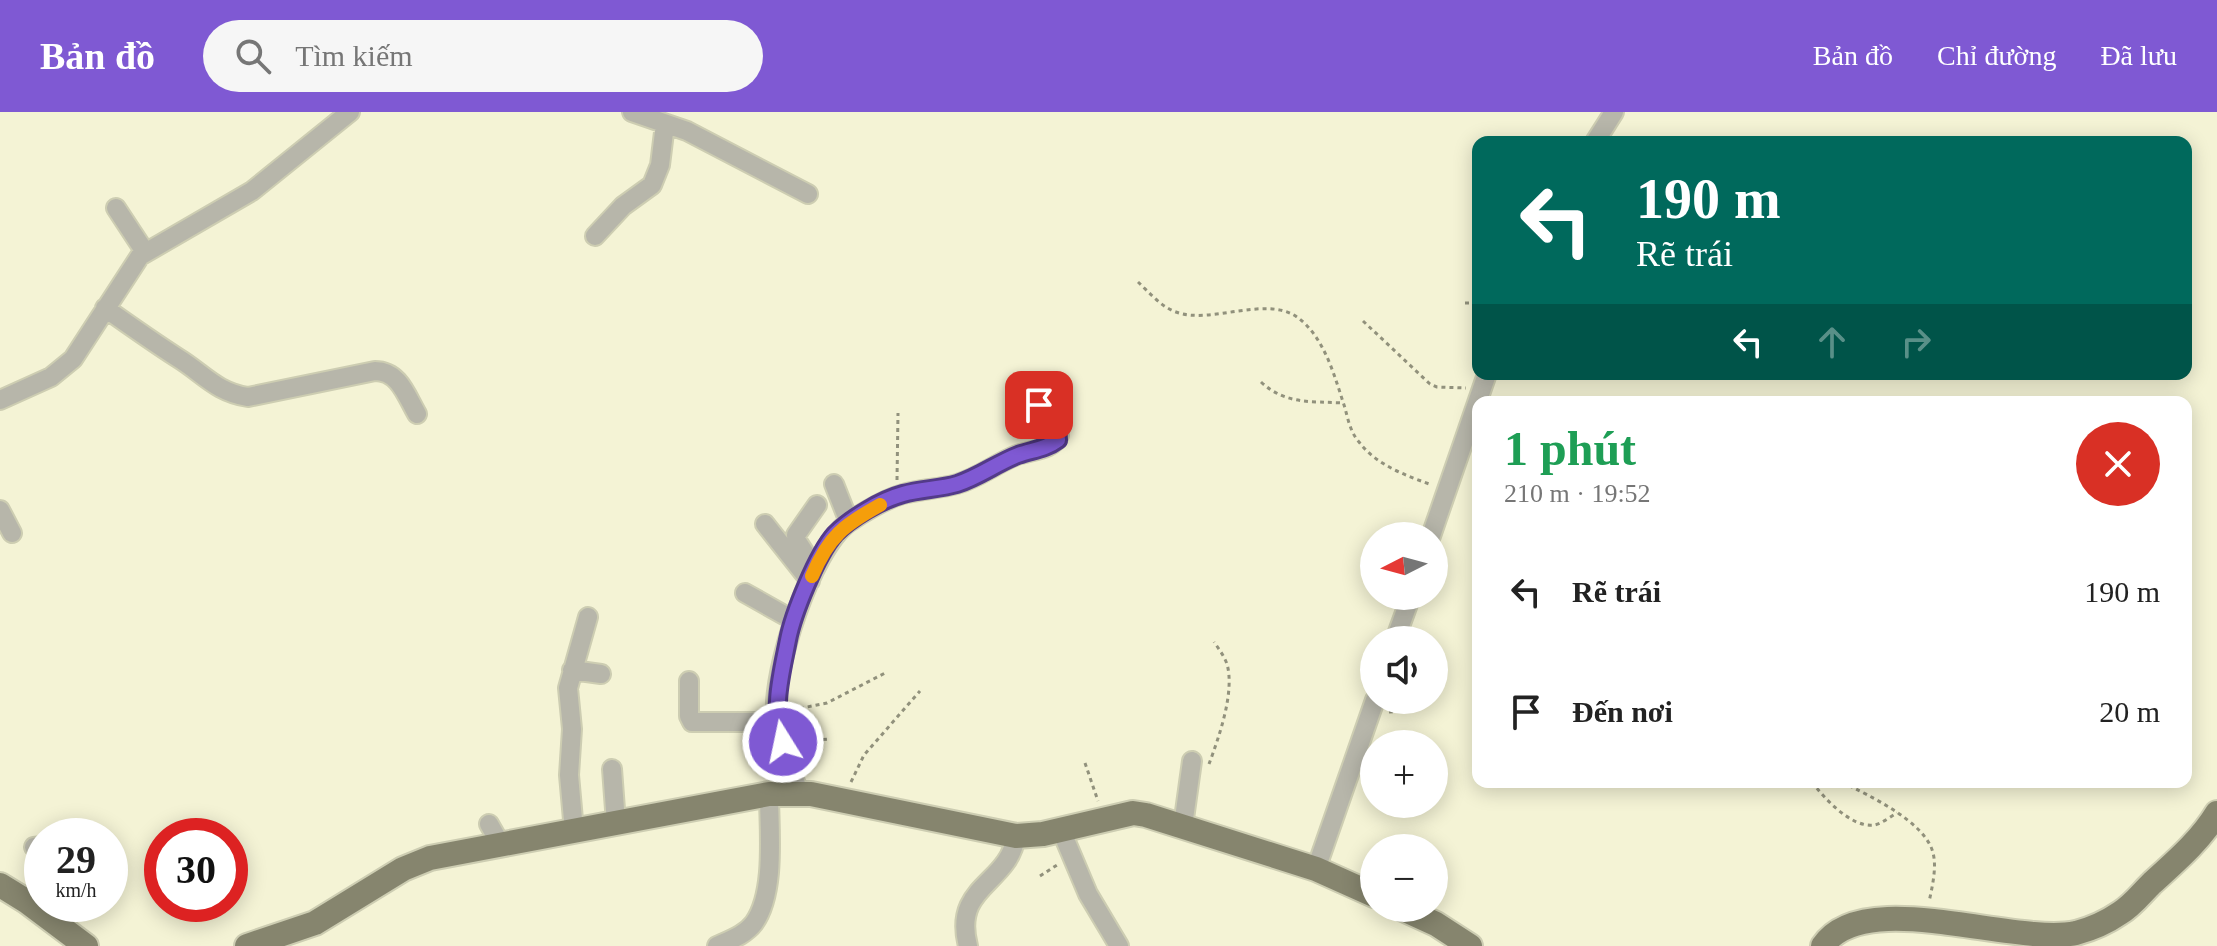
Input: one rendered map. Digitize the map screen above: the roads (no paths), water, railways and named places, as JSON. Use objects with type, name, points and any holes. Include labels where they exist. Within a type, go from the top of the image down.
[{"type":"main road","points":[[247,946],[315,923],[403,869],[495,834],[574,831],[769,794],[799,793],[1016,836],[1061,830],[1133,813],[1316,869],[1360,889]]},
{"type":"main road","points":[[1823,946],[1848,926],[1872,919],[1925,921],[2048,935],[2074,933],[2100,925],[2123,912],[2195,843],[2217,813]]},
{"type":"main road","points":[[0,885],[24,897]]},
{"type":"main road","points":[[60,922],[86,946]]},
{"type":"main road","points":[[1432,922],[1470,946]]},
{"type":"street","points":[[0,400],[63,370],[130,268],[145,252],[252,191],[350,112]]},
{"type":"street","points":[[632,112],[687,131],[808,194]]},
{"type":"street","points":[[1599,136],[1614,112]]},
{"type":"street","points":[[595,236],[623,206],[649,190],[657,178],[665,124]]},
{"type":"street","points":[[116,208],[145,252]]},
{"type":"street","points":[[105,308],[179,358],[214,386],[233,394],[248,397],[385,371],[396,379],[417,414]]},
{"type":"street","points":[[799,793],[777,717],[793,620],[834,535],[849,522],[897,496],[955,485],[1018,455],[1053,444],[1058,440],[1057,429],[1039,405]]},
{"type":"street","points":[[1436,522],[1472,418]]},
{"type":"street","points":[[834,484],[849,522]]},
{"type":"street","points":[[813,575],[796,535],[817,505]]},
{"type":"street","points":[[0,510],[12,533]]},
{"type":"street","points":[[765,524],[813,575]]},
{"type":"street","points":[[745,593],[793,620]]},
{"type":"street","points":[[574,831],[568,688],[588,617]]},
{"type":"street","points":[[572,670],[601,674]]},
{"type":"street","points":[[689,681],[689,716],[692,722],[777,717]]},
{"type":"street","points":[[1316,869],[1370,714]]},
{"type":"street","points":[[1183,826],[1200,764]]},
{"type":"street","points":[[612,769],[616,823]]},
{"type":"street","points":[[717,946],[743,934],[754,923],[762,905],[768,875],[769,794]]},
{"type":"street","points":[[1061,830],[1070,856],[1119,946]]},
{"type":"street","points":[[968,946],[965,915],[973,896],[1009,860],[1016,836]]}]
